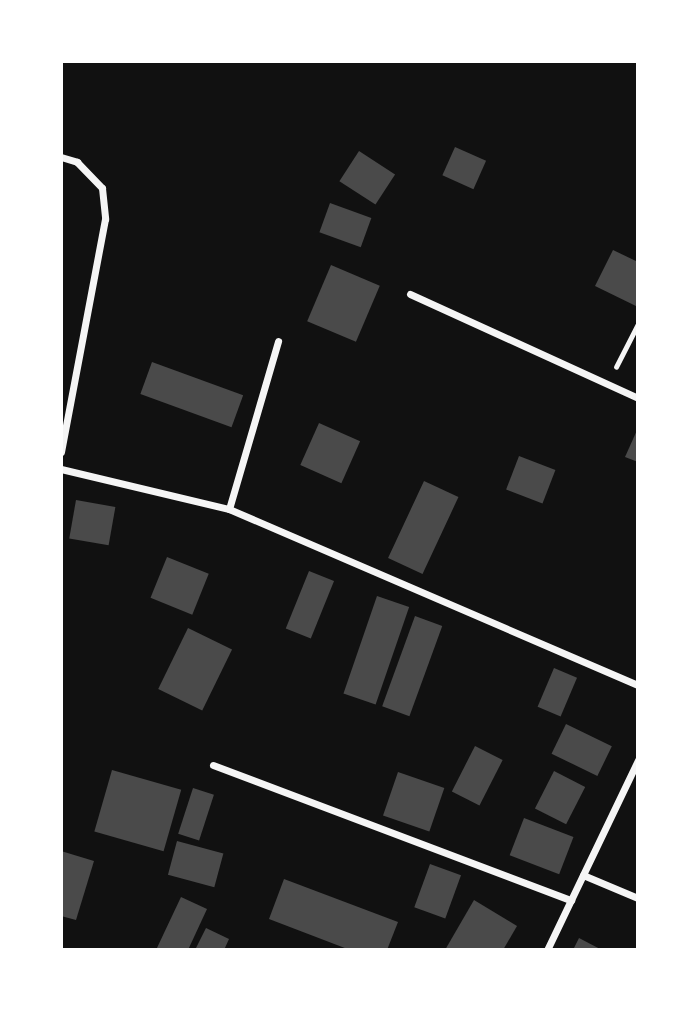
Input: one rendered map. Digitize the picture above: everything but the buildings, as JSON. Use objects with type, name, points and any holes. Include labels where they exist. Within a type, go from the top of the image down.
[{"type":"street","points":[[61,158],[77,162],[102,188],[105,219],[61,452]]},
{"type":"street","points":[[410,294],[638,398]]},
{"type":"street","points":[[229,509],[278,341]]},
{"type":"street","points":[[61,469],[229,509],[638,685]]},
{"type":"street","points":[[547,950],[638,760]]},
{"type":"street","points":[[213,765],[571,900]]},
{"type":"street","points":[[583,875],[638,898]]},
{"type":"path","points":[[607,385],[638,324]]}]
